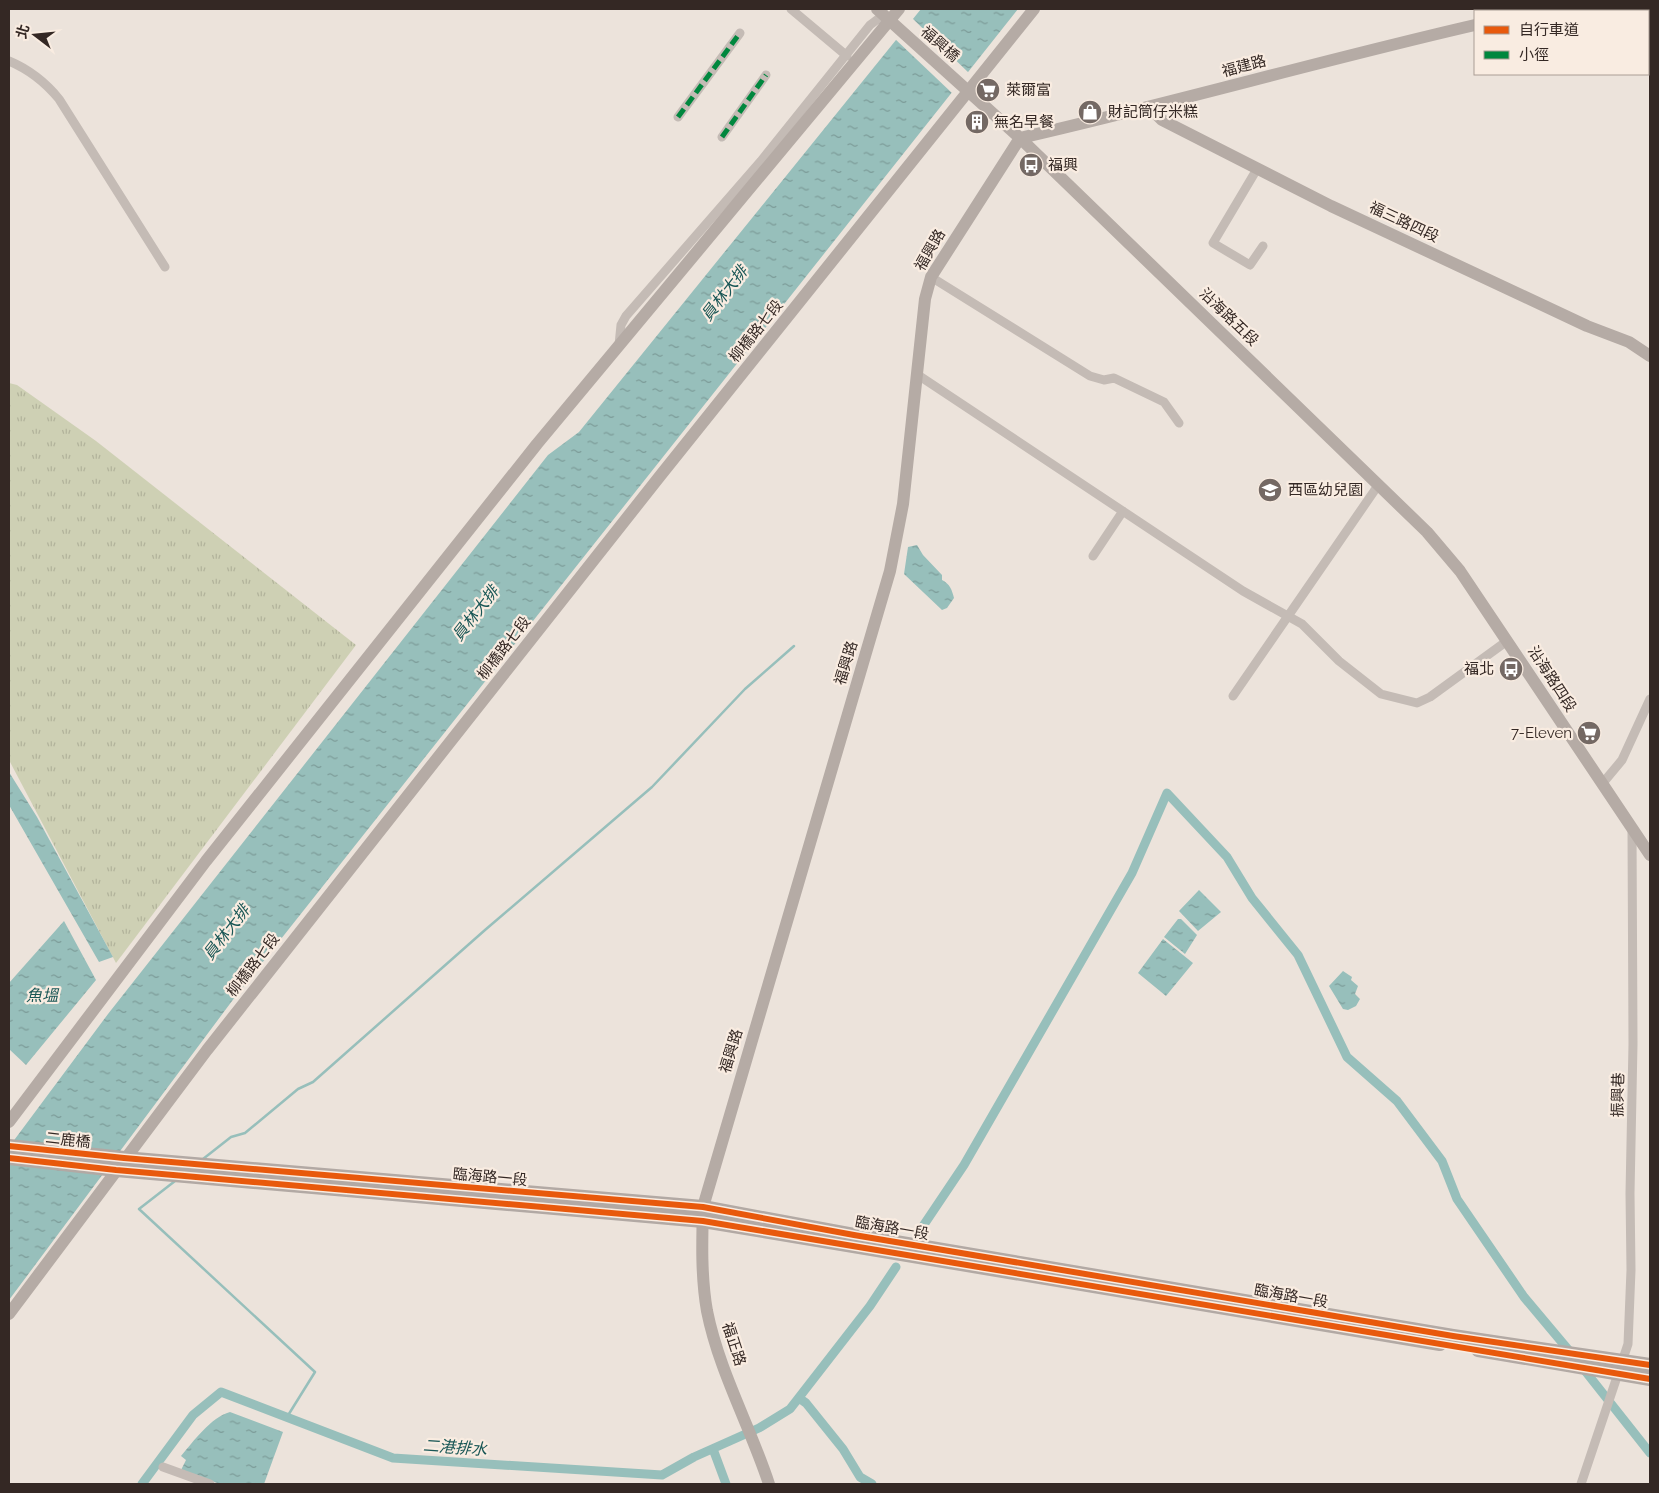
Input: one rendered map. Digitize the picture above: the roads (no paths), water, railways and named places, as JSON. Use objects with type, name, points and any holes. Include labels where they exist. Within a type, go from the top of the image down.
[{"type":"main road","name":"二鹿橋","points":[[9,1146],[116,1164]]},
{"type":"main road","name":"二鹿橋","points":[[9,1158],[116,1164]]},
{"type":"main road","name":"臨海路一段","points":[[116,1164],[703,1214],[1621,1367],[1650,1366]]},
{"type":"main road","name":"臨海路一段","points":[[1621,1367],[1650,1379]]},
{"type":"street","points":[[791,9],[847,56]]},
{"type":"street","points":[[877,9],[889,21]]},
{"type":"street","points":[[9,1122],[206,861],[537,444],[767,170],[899,9]]},
{"type":"street","name":"柳橋路七段","points":[[9,1314],[116,1164],[654,484],[965,87],[1034,9]]},
{"type":"street","points":[[619,345],[621,325],[626,316],[758,164],[847,56],[870,25],[878,19],[889,21]]},
{"type":"street","name":"福興橋","points":[[889,21],[965,87]]},
{"type":"street","name":"福建路","points":[[1020,138],[1150,108],[1354,52],[1474,25]]},
{"type":"street","points":[[678,117],[740,33]]},
{"type":"street","points":[[9,61],[22,67],[51,89],[59,99],[165,267]]},
{"type":"street","points":[[722,137],[766,74]]},
{"type":"street","name":"沿海路五段","points":[[965,87],[1379,484],[1427,532],[1460,572]]},
{"type":"street","name":"福三路四段","points":[[1150,108],[1162,120],[1257,170],[1587,326],[1629,342],[1650,356]]},
{"type":"street","name":"福興路","points":[[703,1214],[890,571],[903,504],[925,299],[930,277],[1020,138]]},
{"type":"street","points":[[1257,170],[1213,243],[1250,266],[1263,246]]},
{"type":"street","points":[[930,277],[1090,376],[1104,380],[1114,378],[1164,402],[1179,423]]},
{"type":"street","points":[[918,375],[1244,591],[1302,624],[1339,661],[1380,694],[1417,703],[1430,697],[1507,641]]},
{"type":"street","points":[[1233,696],[1379,484]]},
{"type":"street","points":[[1092,556],[1122,511]]},
{"type":"street","name":"沿海路四段","points":[[1460,572],[1650,855]]},
{"type":"street","points":[[1602,784],[1622,760],[1650,699]]},
{"type":"street","name":"振興巷","points":[[1581,1484],[1628,1344],[1632,1270],[1630,1193],[1632,828]]},
{"type":"street","name":"福正路","points":[[703,1214],[703,1278],[707,1310],[715,1341],[769,1484]]},
{"type":"street","points":[[164,1467],[210,1484]]},
{"type":"water","name":"員林大排","points":[[921,9],[1018,9],[235,997],[9,1300],[9,1147],[108,1014],[548,455],[579,432]]},
{"type":"water","points":[[917,545],[923,555],[942,575],[942,580],[949,585],[954,598],[947,608],[942,610],[904,574],[908,547]]},
{"type":"water","points":[[9,772],[37,817],[113,957],[99,962],[9,805]]},
{"type":"water","points":[[1199,890],[1221,912],[1198,931],[1179,911]]},
{"type":"water","points":[[1178,919],[1181,919],[1197,935],[1185,954],[1164,937]]},
{"type":"water","name":"魚塭","points":[[64,921],[96,980],[26,1065],[9,1049],[9,983]]},
{"type":"water","points":[[1163,939],[1193,963],[1166,996],[1138,973]]},
{"type":"water","points":[[1343,971],[1352,977],[1351,980],[1358,986],[1355,994],[1360,999],[1356,1006],[1348,1010],[1343,1009],[1329,986]]},
{"type":"water","points":[[230,1412],[283,1432],[264,1484],[220,1484],[181,1470],[186,1460],[181,1456],[191,1444],[209,1424]]},
{"type":"waterway","points":[[203,1159],[231,1137],[245,1133],[298,1089],[313,1082],[485,930],[652,787],[745,689],[794,646]]},
{"type":"waterway","points":[[917,1235],[964,1165],[1132,873],[1167,793],[1227,857],[1252,898],[1298,955],[1347,1057],[1397,1101],[1442,1161],[1457,1199],[1524,1297],[1571,1353]]},
{"type":"waterway","points":[[175,1181],[139,1209],[315,1372],[287,1417]]},
{"type":"waterway","name":"二港排水","points":[[142,1484],[193,1415],[221,1392],[393,1458],[662,1475],[694,1457],[759,1428],[790,1409],[870,1306],[896,1267]]},
{"type":"waterway","points":[[1582,1367],[1650,1453]]},
{"type":"waterway","points":[[799,1398],[806,1403],[843,1449],[860,1477],[872,1484]]},
{"type":"waterway","points":[[713,1449],[726,1484]]},
{"type":"place","name":"萊爾富","points":[[988,90]]},
{"type":"place","name":"財記筒仔米糕","points":[[1090,112]]},
{"type":"place","name":"無名早餐","points":[[977,122]]},
{"type":"place","name":"福興","points":[[1031,165]]},
{"type":"place","name":"西區幼兒園","points":[[1270,490]]},
{"type":"place","name":"福北","points":[[1511,669]]},
{"type":"place","name":"7-Eleven","points":[[1589,733]]}]
